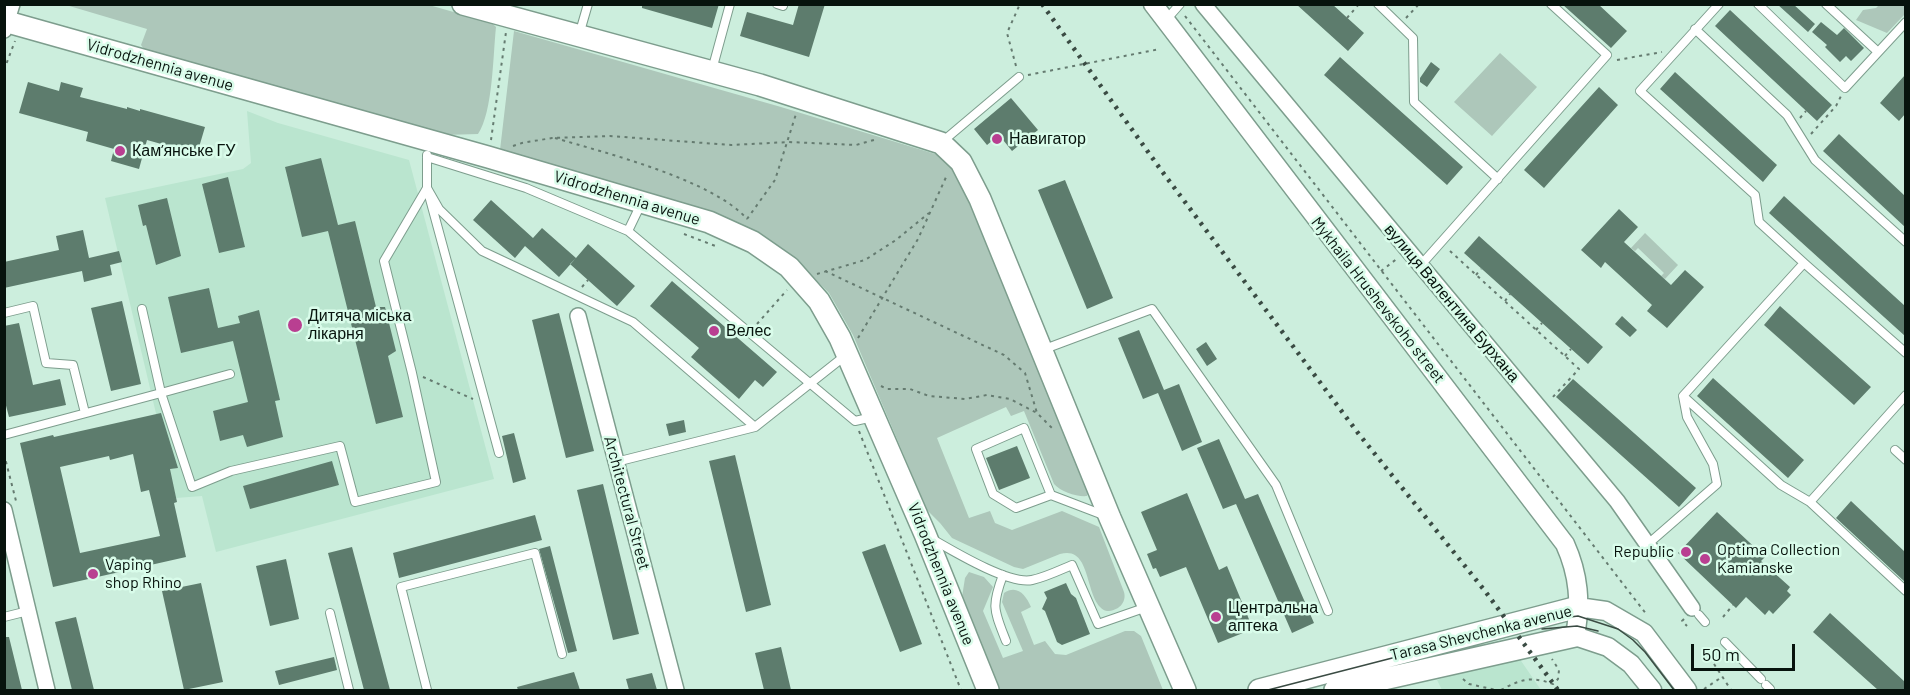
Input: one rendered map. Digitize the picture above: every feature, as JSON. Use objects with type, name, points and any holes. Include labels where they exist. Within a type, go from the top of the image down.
[{"type":"main road","points":[[463,4],[801,98],[947,149],[961,162],[980,199],[1110,518],[1185,690]]},
{"type":"main road","name":"Vidrodzhennia avenue","points":[[7,19],[426,148],[488,157],[709,222],[753,242],[789,267],[819,301],[847,354],[925,534],[988,690]]},
{"type":"main road","name":"Tarasa Shevchenka avenue","points":[[1258,690],[1578,607]]},
{"type":"main road","name":"Tarasa Shevchenka avenue","points":[[1335,690],[1575,636]]},
{"type":"street","name":"Mykhaila Hrushevskoho street","points":[[1153,4],[1565,544],[1579,586],[1578,607]]},
{"type":"street","name":"вулиця Валентина Бурхана","points":[[1203,4],[1617,501],[1696,612]]},
{"type":"street","name":"Architectural Street","points":[[578,316],[676,690]]},
{"type":"street","points":[[4,510],[48,690]]},
{"type":"street","name":"Tarasa Shevchenka avenue","points":[[1575,636],[1578,607]]},
{"type":"street","points":[[1578,607],[1606,611],[1644,633],[1687,690]]},
{"type":"street","points":[[1575,636],[1608,648],[1631,664],[1652,690]]},
{"type":"lane","points":[[578,36],[588,4]]},
{"type":"lane","points":[[711,72],[730,4]]},
{"type":"lane","points":[[777,4],[783,4]]},
{"type":"lane","points":[[1378,4],[1413,38],[1414,102],[1498,178]]},
{"type":"lane","points":[[1420,266],[1607,55],[1551,4]]},
{"type":"lane","points":[[1719,4],[1640,91],[1755,195],[1759,222],[1905,353]]},
{"type":"lane","points":[[1758,4],[1845,88],[1905,22]]},
{"type":"lane","points":[[1826,4],[1878,52]]},
{"type":"lane","points":[[1165,21],[1179,6]]},
{"type":"lane","points":[[1695,29],[1787,114],[1815,160],[1905,242]]},
{"type":"lane","points":[[947,149],[1019,77]]},
{"type":"lane","points":[[499,453],[428,189],[426,148],[628,231],[809,385],[855,421],[875,416]]},
{"type":"lane","points":[[142,309],[161,393],[192,487],[231,471],[340,446],[355,502],[436,482],[384,261],[428,189]]},
{"type":"lane","points":[[428,189],[439,209],[482,251],[633,322],[755,428]]},
{"type":"lane","points":[[628,231],[642,202]]},
{"type":"lane","points":[[1683,396],[1804,263]]},
{"type":"lane","points":[[4,313],[33,306],[46,363],[73,365],[85,413]]},
{"type":"lane","points":[[1041,350],[1152,309],[1276,485],[1328,611]]},
{"type":"lane","points":[[616,462],[755,428],[847,354]]},
{"type":"lane","points":[[4,435],[230,374]]},
{"type":"lane","points":[[1810,502],[1905,395]]},
{"type":"lane","points":[[1683,396],[1781,485],[1810,502],[1905,591]]},
{"type":"lane","points":[[1647,544],[1717,484],[1713,464],[1687,417],[1683,396]]},
{"type":"lane","points":[[1051,495],[1024,428],[976,449],[993,494],[1016,508],[1051,495],[1110,518]]},
{"type":"lane","points":[[1895,450],[1905,460]]},
{"type":"lane","points":[[925,534],[961,556],[1003,575],[1030,581],[1072,564],[1098,624],[1149,607]]},
{"type":"lane","points":[[427,690],[401,587],[535,553],[562,654]]},
{"type":"lane","points":[[1003,575],[994,610],[1006,641]]},
{"type":"lane","points":[[4,617],[28,611]]},
{"type":"lane","points":[[1696,612],[1705,622]]},
{"type":"lane","points":[[330,613],[349,690]]},
{"type":"lane","points":[[1725,642],[1765,684]]},
{"type":"path","points":[[1020,4],[1007,33],[1019,77],[1160,49]]},
{"type":"path","points":[[1347,18],[1359,4]]},
{"type":"path","points":[[1399,25],[1419,4]]},
{"type":"path","points":[[1179,6],[1649,619]]},
{"type":"path","points":[[488,157],[508,18]]},
{"type":"path","points":[[1599,63],[1676,49]]},
{"type":"path","points":[[1804,142],[1836,106],[1845,88]]},
{"type":"path","points":[[552,138],[652,167],[736,206],[747,219],[775,180],[789,142],[801,98]]},
{"type":"path","points":[[488,157],[522,142],[552,138],[610,136],[731,145],[789,142],[856,145],[877,140]]},
{"type":"path","points":[[847,354],[918,238],[931,211],[947,149]]},
{"type":"path","points":[[749,334],[789,287],[800,279],[865,260],[896,240],[931,211]]},
{"type":"path","points":[[677,232],[719,247]]},
{"type":"path","points":[[1441,243],[1579,369],[1540,410]]},
{"type":"path","points":[[1381,271],[1408,251]]},
{"type":"path","points":[[1476,275],[1481,268]]},
{"type":"path","points":[[825,271],[1004,355],[1025,373],[1037,413]]},
{"type":"path","points":[[1504,301],[1510,294]]},
{"type":"path","points":[[1536,330],[1542,323]]},
{"type":"path","points":[[1565,356],[1571,349]]},
{"type":"path","points":[[412,373],[486,404]]},
{"type":"path","points":[[857,375],[887,389],[910,389],[929,396],[965,399],[987,395],[1010,399],[1037,413],[1059,436]]},
{"type":"path","points":[[855,421],[961,690]]},
{"type":"path","points":[[1723,617],[1733,605]]},
{"type":"path","points":[[1714,664],[1730,690]]},
{"type":"path","points":[[1501,690],[1515,682],[1528,679],[1539,679],[1553,684],[1558,679],[1559,670]]},
{"type":"path","points":[[1460,677],[1469,684],[1496,690]]},
{"type":"path","points":[[1705,690],[1722,677]]},
{"type":"shaded area","points":[[66,5],[429,5],[492,23],[496,27],[492,83],[487,112],[478,134],[444,135],[144,49],[141,45],[147,29]]},
{"type":"shaded area","points":[[1879,5],[1905,5],[1905,14],[1887,33],[1856,20],[1863,10],[1876,8]]},
{"type":"shaded area","points":[[514,31],[781,107],[945,157],[955,168],[1090,489],[1087,496],[1079,496],[1065,492],[1054,484],[1024,411],[1011,416],[1006,407],[937,438],[969,518],[990,511],[995,523],[1012,530],[1062,511],[1099,527],[1124,592],[1125,596],[1121,606],[1107,611],[1099,606],[1083,566],[1071,553],[1060,554],[1023,569],[952,538],[927,510],[853,335],[829,293],[794,258],[500,150]]},
{"type":"shaded area","points":[[1500,53],[1537,87],[1492,136],[1454,102]]},
{"type":"shaded area","name":"Дитяча міська лікарня","points":[[247,111],[278,123],[409,160],[494,479],[216,552],[202,496],[176,498],[105,198],[243,169],[251,163]]},
{"type":"shaded area","points":[[1645,233],[1678,265],[1665,279],[1661,276],[1664,273],[1638,248],[1635,251],[1631,248]]},
{"type":"shaded area","points":[[969,572],[984,577],[993,587],[983,611],[1003,658],[1023,651],[1002,602],[1004,593],[1017,590],[1024,595],[1031,607],[1021,612],[1034,645],[1045,641],[1055,654],[1066,655],[1125,631],[1134,631],[1141,636],[1163,690],[998,690],[962,597],[965,578]]},
{"type":"shaded area","points":[[1517,655],[1541,690],[1442,690],[1437,680]]},
{"type":"building","points":[[642,4],[719,4],[712,28],[642,8]]},
{"type":"building","points":[[799,4],[825,4],[809,57],[740,36],[747,12],[793,25]]},
{"type":"building","points":[[1296,4],[1332,4],[1364,33],[1348,51]]},
{"type":"building","points":[[1562,4],[1598,4],[1627,31],[1611,48]]},
{"type":"building","points":[[1777,4],[1793,4],[1815,24],[1808,32]]},
{"type":"building","points":[[1730,10],[1832,105],[1817,121],[1715,26]]},
{"type":"building","points":[[1821,22],[1837,35],[1844,28],[1864,48],[1851,61],[1846,56],[1840,62],[1825,47],[1827,45],[1812,32]]},
{"type":"building","points":[[1340,57],[1463,167],[1447,185],[1324,75]]},
{"type":"building","points":[[1431,62],[1440,69],[1427,87],[1420,82],[1420,78]]},
{"type":"building","points":[[1675,72],[1777,165],[1763,182],[1660,89]]},
{"type":"building","points":[[1905,75],[1905,114],[1899,121],[1880,103]]},
{"type":"building","points":[[28,82],[59,91],[61,82],[83,88],[80,97],[127,109],[127,107],[140,111],[140,109],[205,127],[197,154],[147,140],[139,169],[111,161],[114,149],[86,141],[88,132],[19,113]]},
{"type":"building","points":[[1599,87],[1618,105],[1544,188],[1524,170]]},
{"type":"building","points":[[1011,98],[1038,130],[1012,151],[999,135],[987,145],[974,129]]},
{"type":"building","points":[[1839,134],[1905,196],[1905,227],[1823,151]]},
{"type":"building","points":[[321,158],[338,225],[355,221],[376,307],[385,307],[396,351],[388,356],[403,417],[376,424],[328,231],[302,237],[285,167]]},
{"type":"building","points":[[228,177],[245,247],[219,253],[202,184]]},
{"type":"building","points":[[1065,180],[1113,298],[1087,309],[1038,190]]},
{"type":"building","points":[[1784,196],[1905,306],[1905,336],[1769,213]]},
{"type":"building","points":[[167,198],[181,256],[156,265],[146,225],[143,226],[138,205]]},
{"type":"building","points":[[491,200],[533,238],[542,228],[576,258],[588,244],[635,286],[617,306],[570,264],[559,277],[525,246],[515,258],[473,220]]},
{"type":"building","points":[[1619,209],[1638,227],[1624,242],[1671,285],[1685,270],[1704,287],[1667,328],[1647,311],[1652,305],[1605,262],[1601,268],[1581,250]]},
{"type":"building","points":[[83,230],[89,258],[119,251],[122,262],[110,265],[112,275],[84,282],[82,271],[4,288],[4,262],[59,250],[56,236]]},
{"type":"building","points":[[1479,236],[1603,347],[1588,364],[1464,253]]},
{"type":"building","points":[[672,281],[777,372],[763,387],[755,380],[739,399],[691,357],[699,348],[650,306]]},
{"type":"building","points":[[209,288],[218,328],[240,323],[238,316],[259,310],[280,400],[275,401],[283,437],[247,447],[243,435],[220,441],[213,411],[248,402],[233,341],[181,353],[168,297]]},
{"type":"building","points":[[122,301],[141,384],[111,391],[91,308]]},
{"type":"building","points":[[1780,306],[1871,387],[1854,405],[1764,325]]},
{"type":"building","points":[[559,313],[594,451],[566,458],[532,320]]},
{"type":"building","points":[[1622,316],[1637,330],[1630,337],[1615,324]]},
{"type":"building","points":[[19,323],[33,385],[60,379],[66,405],[9,417],[4,398],[4,326]]},
{"type":"building","points":[[1139,330],[1164,390],[1179,384],[1202,442],[1182,451],[1158,393],[1143,399],[1118,338]]},
{"type":"building","points":[[1206,342],[1217,359],[1207,366],[1196,349]]},
{"type":"building","points":[[1713,378],[1804,460],[1788,478],[1697,396]]},
{"type":"building","points":[[1573,379],[1696,488],[1679,507],[1556,397]]},
{"type":"building","points":[[161,413],[178,468],[170,469],[177,502],[174,503],[186,557],[53,587],[20,443],[53,435],[54,437]],"holes":[[[133,454],[141,492],[149,490],[160,536],[80,553],[60,467],[109,456],[110,460]]]},
{"type":"building","points":[[684,420],[686,432],[669,436],[666,424]]},
{"type":"building","points":[[514,433],[526,479],[513,483],[502,436]]},
{"type":"building","points":[[1219,439],[1245,499],[1258,494],[1314,623],[1292,633],[1236,504],[1223,509],[1197,448]]},
{"type":"building","points":[[1017,446],[1030,478],[999,490],[986,458]]},
{"type":"building","points":[[735,455],[771,605],[746,612],[709,461]]},
{"type":"building","points":[[332,461],[339,485],[250,509],[243,486]]},
{"type":"building","points":[[603,484],[639,634],[613,640],[577,490]]},
{"type":"building","points":[[1187,493],[1219,570],[1227,566],[1253,629],[1218,643],[1186,567],[1160,577],[1156,568],[1153,569],[1147,554],[1157,550],[1141,512]]},
{"type":"building","points":[[1851,501],[1905,552],[1905,582],[1836,518]]},
{"type":"building","points":[[1717,512],[1765,557],[1761,561],[1790,587],[1787,591],[1791,595],[1773,614],[1769,610],[1765,615],[1746,597],[1736,608],[1678,553]]},
{"type":"building","points":[[535,515],[542,540],[399,578],[393,553]]},
{"type":"building","points":[[885,544],[922,644],[900,652],[862,552]]},
{"type":"building","points":[[550,546],[577,651],[568,653],[539,549]]},
{"type":"building","points":[[352,547],[390,690],[364,690],[328,553]]},
{"type":"building","points":[[286,559],[299,619],[270,626],[256,566]]},
{"type":"building","points":[[201,583],[223,682],[184,690],[162,591]]},
{"type":"building","points":[[1066,583],[1071,594],[1076,598],[1090,634],[1062,645],[1057,642],[1045,611],[1042,609],[1047,598],[1044,592]]},
{"type":"building","points":[[1830,613],[1905,682],[1905,690],[1878,690],[1813,632]]},
{"type":"building","points":[[76,617],[94,690],[72,690],[55,622]]},
{"type":"building","points":[[4,637],[9,637],[22,690],[4,690]]},
{"type":"building","points":[[781,647],[791,690],[764,690],[755,653]]},
{"type":"building","points":[[334,657],[337,670],[279,685],[275,671]]},
{"type":"building","points":[[574,672],[580,690],[518,690],[517,687]]},
{"type":"building","points":[[652,673],[657,690],[629,690],[626,679]]},
{"type":"tram line","points":[[1268,690],[1532,622],[1578,616],[1618,629],[1633,640],[1674,690]]},
{"type":"tram line","points":[[1542,629],[1577,626],[1598,631]]},
{"type":"railway","points":[[1042,4],[1161,170],[1358,433],[1485,591],[1558,690]]},
{"type":"place","name":"Навигатор","points":[[997,139]]},
{"type":"place","name":"Кам’янське ГУ","points":[[120,151]]},
{"type":"place","name":"Дитяча міська лікарня","points":[[295,325]]},
{"type":"place","name":"Велес","points":[[714,331]]},
{"type":"place","name":"Republic","points":[[1686,552]]},
{"type":"place","name":"Optima Collection Kamianske","points":[[1705,559]]},
{"type":"place","name":"Vaping shop Rhino","points":[[93,574]]},
{"type":"place","name":"Центральна аптека","points":[[1216,617]]}]
